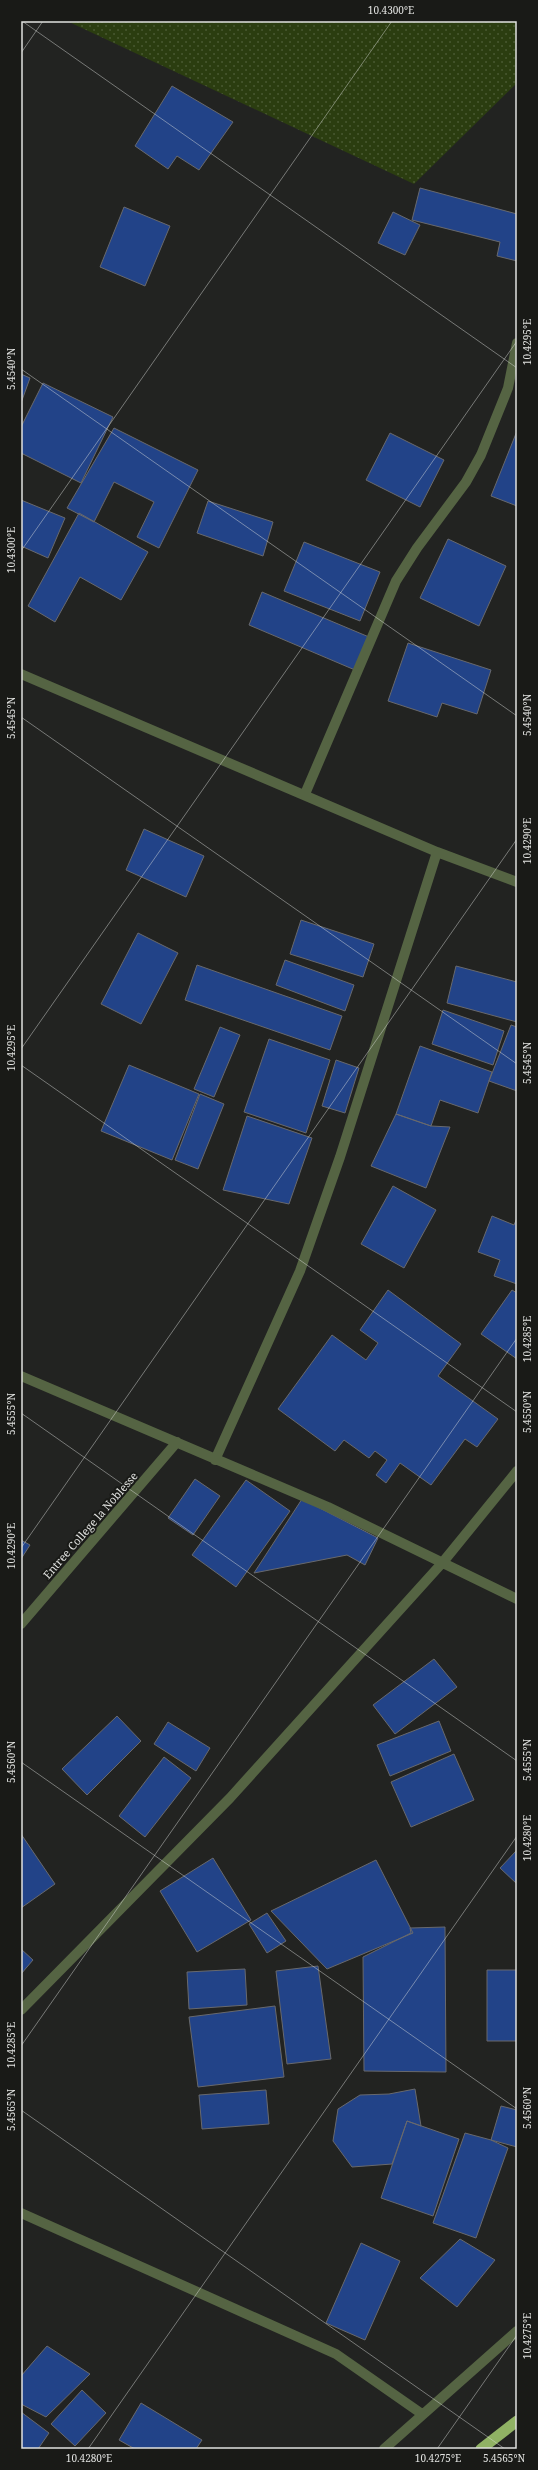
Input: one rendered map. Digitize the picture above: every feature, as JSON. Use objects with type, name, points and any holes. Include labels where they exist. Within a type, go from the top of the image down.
[{"type":"highway","points":[[481,2449],[517,2421]]},
{"type":"street","points":[[305,794],[396,581],[417,548],[466,482],[481,455],[508,388],[517,343]]},
{"type":"street","points":[[21,674],[305,794],[437,852],[517,882]]},
{"type":"street","points":[[215,1460],[302,1264],[340,1157],[437,852]]},
{"type":"street","points":[[21,1376],[328,1507],[517,1599]]},
{"type":"street","name":"Entree College la Noblesse","points":[[21,1624],[177,1442]]},
{"type":"street","points":[[21,2010],[230,1798],[443,1562],[517,1471]]},
{"type":"street","points":[[21,2213],[336,2354],[422,2414]]},
{"type":"street","points":[[384,2449],[517,2331]]},
{"type":"green space","points":[[67,21],[517,21],[517,83],[414,184]]},
{"type":"building","points":[[172,86],[233,122],[199,170],[177,156],[168,169],[135,146]]},
{"type":"building","points":[[420,188],[517,214],[517,261],[497,256],[500,242],[412,220]]},
{"type":"building","points":[[124,207],[170,226],[145,286],[100,267]]},
{"type":"building","points":[[393,212],[420,225],[405,255],[378,243]]},
{"type":"building","points":[[21,374],[30,378],[21,403]]},
{"type":"building","points":[[43,383],[113,417],[81,483],[21,453],[21,427]]},
{"type":"building","points":[[114,428],[198,470],[159,548],[137,537],[154,502],[114,482],[94,522],[67,508]]},
{"type":"building","points":[[517,431],[517,506],[491,496]]},
{"type":"building","points":[[390,433],[444,460],[420,507],[366,480]]},
{"type":"building","points":[[21,500],[65,518],[48,558],[21,546]]},
{"type":"building","points":[[208,501],[273,522],[263,556],[197,533]]},
{"type":"building","points":[[79,513],[148,552],[121,600],[80,577],[55,622],[28,606]]},
{"type":"building","points":[[448,539],[506,566],[479,626],[420,598]]},
{"type":"building","points":[[304,542],[380,572],[360,621],[284,591]]},
{"type":"building","points":[[262,592],[369,637],[355,670],[249,625]]},
{"type":"building","points":[[408,643],[491,670],[477,714],[442,703],[437,717],[388,701]]},
{"type":"building","points":[[144,829],[204,856],[186,897],[126,870]]},
{"type":"building","points":[[301,920],[374,944],[363,977],[290,954]]},
{"type":"building","points":[[138,933],[178,953],[141,1024],[101,1004]]},
{"type":"building","points":[[285,960],[354,985],[345,1011],[276,985]]},
{"type":"building","points":[[197,965],[342,1016],[330,1050],[185,1000]]},
{"type":"building","points":[[456,966],[517,982],[517,1022],[447,1003]]},
{"type":"building","points":[[443,1010],[504,1031],[493,1065],[432,1044]]},
{"type":"building","points":[[511,1025],[517,1027],[517,1091],[489,1081]]},
{"type":"building","points":[[220,1027],[240,1035],[214,1097],[194,1089]]},
{"type":"building","points":[[269,1039],[330,1060],[306,1133],[244,1112]]},
{"type":"building","points":[[420,1046],[492,1072],[478,1113],[440,1100],[431,1126],[396,1114]]},
{"type":"building","points":[[336,1060],[359,1068],[345,1113],[322,1106]]},
{"type":"building","points":[[129,1065],[199,1094],[172,1160],[101,1131]]},
{"type":"building","points":[[200,1094],[224,1104],[198,1169],[175,1160]]},
{"type":"building","points":[[396,1114],[431,1126],[450,1127],[426,1188],[371,1166]]},
{"type":"building","points":[[247,1116],[312,1138],[289,1204],[223,1190]]},
{"type":"building","points":[[393,1186],[436,1210],[404,1268],[361,1244]]},
{"type":"building","points":[[492,1216],[514,1225],[517,1218],[517,1284],[494,1276],[500,1260],[478,1252]]},
{"type":"building","points":[[388,1290],[461,1344],[438,1376],[498,1419],[477,1447],[465,1439],[431,1485],[400,1463],[386,1483],[376,1475],[387,1460],[375,1451],[369,1458],[344,1440],[335,1451],[278,1409],[332,1335],[366,1360],[378,1343],[360,1330]]},
{"type":"building","points":[[512,1290],[517,1293],[517,1359],[481,1334]]},
{"type":"building","points":[[195,1479],[220,1496],[193,1535],[168,1518]]},
{"type":"building","points":[[246,1480],[290,1511],[236,1587],[192,1555]]},
{"type":"building","points":[[302,1499],[378,1538],[365,1565],[347,1555],[254,1573]]},
{"type":"building","points":[[21,1540],[30,1545],[21,1559]]},
{"type":"building","points":[[434,1659],[457,1687],[395,1734],[373,1705]]},
{"type":"building","points":[[117,1716],[141,1741],[87,1795],[62,1769]]},
{"type":"building","points":[[439,1721],[451,1751],[390,1776],[377,1745]]},
{"type":"building","points":[[168,1722],[210,1748],[196,1771],[154,1744]]},
{"type":"building","points":[[454,1754],[474,1800],[411,1827],[391,1782]]},
{"type":"building","points":[[164,1757],[191,1778],[145,1837],[119,1816]]},
{"type":"building","points":[[21,1834],[55,1884],[21,1908]]},
{"type":"building","points":[[517,1850],[517,1884],[500,1868]]},
{"type":"building","points":[[213,1858],[251,1920],[197,1952],[160,1891]]},
{"type":"building","points":[[376,1860],[413,1933],[327,1969],[271,1911]]},
{"type":"building","points":[[267,1913],[286,1941],[267,1953],[249,1924]]},
{"type":"building","points":[[445,1927],[446,2072],[364,2071],[363,1957],[411,1933],[410,1928]]},
{"type":"building","points":[[21,1949],[33,1960],[21,1974]]},
{"type":"building","points":[[318,1966],[331,2059],[287,2064],[276,1971]]},
{"type":"building","points":[[245,1969],[247,2005],[189,2009],[187,1972]]},
{"type":"building","points":[[487,1970],[517,1970],[517,2041],[487,2041]]},
{"type":"building","points":[[275,2006],[284,2077],[198,2087],[189,2017]]},
{"type":"building","points":[[415,2089],[421,2126],[407,2121],[392,2164],[352,2167],[333,2141],[338,2109],[360,2095],[389,2094]]},
{"type":"building","points":[[266,2090],[269,2124],[202,2129],[199,2095]]},
{"type":"building","points":[[501,2106],[517,2110],[517,2147],[491,2140]]},
{"type":"building","points":[[407,2121],[459,2139],[433,2216],[381,2198]]},
{"type":"building","points":[[465,2133],[491,2140],[508,2148],[476,2238],[433,2223]]},
{"type":"building","points":[[460,2239],[495,2260],[457,2307],[420,2278]]},
{"type":"building","points":[[361,2243],[400,2261],[365,2340],[326,2323]]},
{"type":"building","points":[[47,2346],[90,2374],[46,2417],[21,2404],[21,2376]]},
{"type":"building","points":[[82,2390],[106,2413],[75,2446],[51,2424]]},
{"type":"building","points":[[141,2403],[202,2440],[196,2449],[135,2449],[119,2440]]},
{"type":"building","points":[[21,2412],[49,2433],[38,2449],[21,2449]]}]
